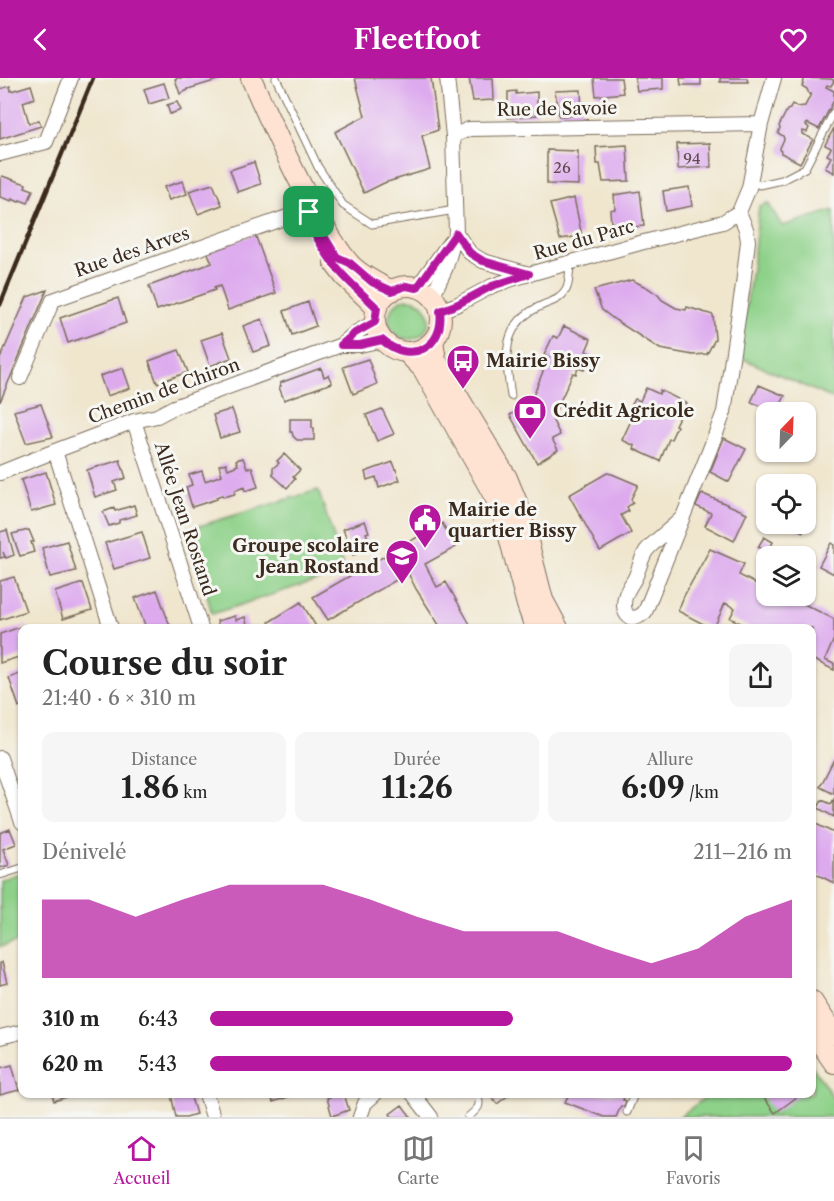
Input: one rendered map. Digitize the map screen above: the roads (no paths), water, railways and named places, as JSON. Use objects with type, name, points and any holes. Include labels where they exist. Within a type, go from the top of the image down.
[{"type":"main road","points":[[251,78],[280,144],[307,197],[339,251],[372,282],[392,291]]},
{"type":"main road","points":[[280,144],[288,175],[313,231],[336,266],[376,315]]},
{"type":"main road","points":[[302,206],[309,212],[337,257],[350,263]]},
{"type":"main road","points":[[406,286],[430,299],[441,323],[433,341],[426,347],[417,351],[400,352],[390,347],[377,332],[376,315],[385,295],[392,291],[406,286]]},
{"type":"main road","points":[[433,341],[436,360],[507,478],[520,510],[545,605]]},
{"type":"main road","points":[[407,352],[423,369],[498,503],[545,605]]},
{"type":"main road","points":[[535,624],[532,619],[545,605]]},
{"type":"main road","points":[[816,1007],[834,1034]]},
{"type":"main road","points":[[816,1036],[834,1063]]},
{"type":"street","points":[[0,154],[46,142],[71,78]]},
{"type":"street","points":[[430,299],[456,233],[453,136],[447,78]]},
{"type":"street","points":[[681,519],[646,552],[623,605],[629,617],[639,618],[645,612],[724,412],[744,285],[748,241],[739,212],[750,182],[760,124],[774,78]]},
{"type":"street","name":"Rue de Savoie","points":[[453,136],[470,129],[760,124]]},
{"type":"street","name":"Rue des Arves","points":[[20,378],[53,300],[302,206]]},
{"type":"street","name":"Rue du Parc","points":[[430,299],[458,304],[492,286],[723,222],[739,212]]},
{"type":"street","points":[[456,233],[470,253],[483,261],[529,274]]},
{"type":"street","name":"Chemin de Chiron","points":[[0,473],[55,450],[134,421],[157,416],[174,407],[341,345],[376,315]]},
{"type":"street","name":"Chemin de Chiron","points":[[341,345],[360,345],[382,340]]},
{"type":"street","name":"Allée Jean Rostand","points":[[134,421],[200,624]]},
{"type":"street","points":[[55,450],[110,624]]},
{"type":"street","points":[[0,758],[18,810]]},
{"type":"street","points":[[0,1037],[18,1033]]},
{"type":"street","points":[[207,1098],[213,1117]]},
{"type":"street","points":[[360,1117],[366,1098]]},
{"type":"street","points":[[416,1098],[431,1117]]},
{"type":"lane","points":[[276,78],[318,167],[343,205],[372,224],[455,210]]},
{"type":"lane","points":[[750,182],[760,185],[782,180],[805,168],[834,112]]},
{"type":"lane","points":[[511,396],[507,359],[508,341],[515,326],[526,314],[558,300],[565,291],[570,263]]},
{"type":"lane","points":[[0,875],[18,869]]},
{"type":"lane","points":[[468,1117],[478,1108],[479,1098]]},
{"type":"lane","points":[[627,1113],[633,1098]]},
{"type":"railway","points":[[0,305],[93,78]]},
{"type":"place","name":"Mairie Bissy","points":[[463,390]]},
{"type":"place","name":"Crédit Agricole","points":[[530,440]]},
{"type":"place","name":"Mairie de quartier Bissy","points":[[425,549]]},
{"type":"place","name":"Groupe scolaire Jean Rostand","points":[[402,585]]}]
